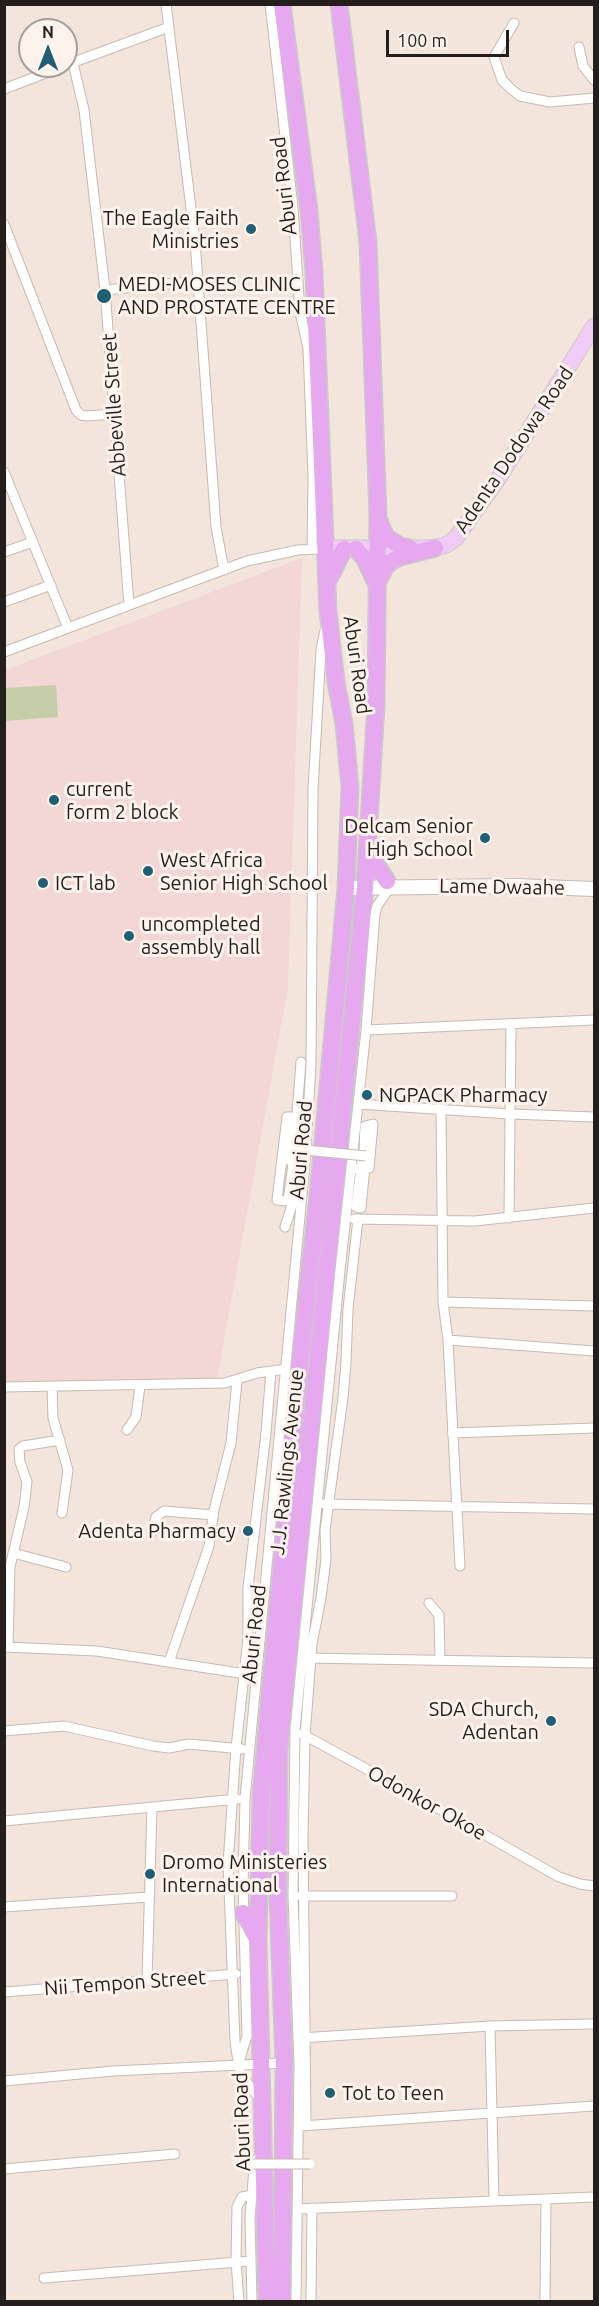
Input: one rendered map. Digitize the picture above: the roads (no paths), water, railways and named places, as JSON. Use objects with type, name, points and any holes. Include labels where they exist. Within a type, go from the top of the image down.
[{"type":"highway","name":"Aburi Road","points":[[267,2301],[262,2103],[274,2064],[258,1942],[263,1751],[295,1351],[319,1186],[346,883],[350,787],[348,753],[336,682],[327,586],[319,549],[314,273],[309,210],[282,4]]},
{"type":"highway","points":[[339,4],[368,242],[378,515],[377,548]]},
{"type":"highway","points":[[378,515],[386,537],[400,546],[410,548]]},
{"type":"highway","name":"J.J. Rawlings Avenue","points":[[282,2301],[296,2128],[274,2064],[279,1749],[314,1472],[355,1065],[376,705],[377,548]]},
{"type":"highway","points":[[376,585],[386,566],[392,561],[435,548]]},
{"type":"highway","points":[[327,586],[330,574],[350,549],[365,559],[376,585]]},
{"type":"highway","points":[[369,853],[388,885]]},
{"type":"highway","points":[[278,1867],[292,1845]]},
{"type":"highway","points":[[243,1913],[258,1942]]},
{"type":"main road","name":"Adenta Dodowa Road","points":[[319,549],[435,548],[446,545],[456,538],[481,504],[594,326]]},
{"type":"street","points":[[166,4],[198,281],[216,527],[224,570]]},
{"type":"street","points":[[4,652],[247,561],[298,550],[319,549],[313,476],[308,348],[300,312],[293,207],[270,4]]},
{"type":"street","points":[[514,23],[494,57],[502,80],[511,89],[520,96],[550,102],[594,98]]},
{"type":"street","points":[[78,61],[170,27]]},
{"type":"street","points":[[579,47],[583,66],[594,80]]},
{"type":"street","points":[[4,90],[35,78]]},
{"type":"street","name":"Abbeville Street","points":[[73,78],[84,110],[105,290],[129,605]]},
{"type":"street","points":[[4,224],[76,410],[81,415],[87,416],[115,414]]},
{"type":"street","points":[[105,290],[198,281]]},
{"type":"street","points":[[4,472],[68,628]]},
{"type":"street","points":[[4,552],[33,542]]},
{"type":"street","points":[[4,602],[51,585]]},
{"type":"street","points":[[285,1227],[295,1199],[301,1162],[311,1065],[313,789],[321,650],[328,611]]},
{"type":"street","name":"Lame Dwaahe","points":[[346,883],[594,889]]},
{"type":"street","points":[[335,1256],[345,1219],[351,1169],[358,1104],[355,1065],[366,1030],[375,914],[388,885]]},
{"type":"street","points":[[366,1030],[594,1020]]},
{"type":"street","points":[[509,1218],[511,1024]]},
{"type":"street","points":[[238,2065],[247,2036],[243,1913],[245,1799],[286,1369],[295,1351],[301,1162],[295,1138],[301,1062]]},
{"type":"street","points":[[358,1104],[594,1117]]},
{"type":"street","points":[[441,1109],[443,1302],[448,1340],[460,1566]]},
{"type":"street","points":[[301,1162],[288,1160],[291,1117],[287,1117],[277,1200],[288,1201],[290,1191],[292,1170],[293,1160],[295,1149],[366,1156],[365,1167],[364,1177],[363,1187],[361,1208],[356,1207],[358,1196],[361,1173],[362,1161],[364,1152],[365,1126],[373,1124],[369,1168],[360,1169],[351,1169]]},
{"type":"street","points":[[345,1219],[475,1221],[594,1208]]},
{"type":"street","points":[[302,2038],[292,1896],[295,1730],[306,1658],[325,1569],[325,1530],[346,1363],[348,1309],[358,1219]]},
{"type":"street","points":[[443,1302],[594,1306]]},
{"type":"street","points":[[448,1340],[594,1351]]},
{"type":"street","points":[[4,1387],[140,1386],[237,1381],[257,1373],[286,1369]]},
{"type":"street","points":[[262,2103],[242,2076],[238,2065],[235,2041],[228,1864],[236,1748],[246,1674],[249,1629],[248,1587],[271,1371]]},
{"type":"street","points":[[170,1662],[209,1546],[213,1515],[231,1443],[237,1381]]},
{"type":"street","points":[[127,1430],[136,1417],[140,1386]]},
{"type":"street","points":[[52,1387],[53,1418],[68,1470],[62,1513]]},
{"type":"street","points":[[452,1433],[594,1428]]},
{"type":"street","points":[[60,1440],[23,1446],[19,1449],[20,1462],[27,1482],[24,1507],[13,1553],[7,1567],[6,1647],[97,1651],[257,1676]]},
{"type":"street","points":[[296,2301],[296,2128],[302,2038],[306,1658],[317,1504],[314,1472]]},
{"type":"street","points":[[317,1504],[594,1509]]},
{"type":"street","points":[[152,1532],[156,1517],[164,1511],[213,1515]]},
{"type":"street","points":[[13,1553],[66,1567]]},
{"type":"street","points":[[429,1603],[439,1615],[440,1660]]},
{"type":"street","points":[[306,1658],[594,1663]]},
{"type":"street","points":[[4,1731],[64,1726],[169,1748],[189,1744],[250,1749]]},
{"type":"street","name":"Odonkor Okoe","points":[[295,1730],[559,1877],[594,1886]]},
{"type":"street","points":[[4,1821],[245,1799]]},
{"type":"street","points":[[147,1980],[152,1807]]},
{"type":"street","points":[[292,1896],[452,1896]]},
{"type":"street","points":[[4,1907],[149,1897]]},
{"type":"street","name":"Nii Tempon Street","points":[[4,1992],[245,1974]]},
{"type":"street","points":[[302,2038],[490,2026],[594,2024]]},
{"type":"street","points":[[490,2026],[494,2200]]},
{"type":"street","points":[[4,2081],[113,2071],[274,2064]]},
{"type":"street","points":[[296,2128],[594,2106]]},
{"type":"street","points":[[252,2301],[250,2260],[254,2168],[264,2143]]},
{"type":"street","points":[[4,2169],[175,2154]]},
{"type":"street","points":[[244,2164],[310,2164]]},
{"type":"street","points":[[239,2301],[236,2260],[237,2207],[242,2197],[252,2195]]},
{"type":"street","points":[[297,2209],[594,2197]]},
{"type":"street","points":[[545,2301],[546,2200]]},
{"type":"street","points":[[311,2301],[312,2208]]},
{"type":"street","points":[[44,2278],[250,2260]]},
{"type":"place","name":"The Eagle Faith Ministries","points":[[251,229]]},
{"type":"place","name":"MEDI-MOSES CLINIC AND PROSTATE CENTRE","points":[[104,296]]},
{"type":"place","name":"current form 2 block","points":[[54,800]]},
{"type":"place","name":"Delcam Senior High School","points":[[485,838]]},
{"type":"place","name":"West Africa Senior High School","points":[[148,871]]},
{"type":"place","name":"ICT lab","points":[[43,883]]},
{"type":"place","name":"uncompleted assembly hall","points":[[129,936]]},
{"type":"place","name":"NGPACK Pharmacy","points":[[367,1095]]},
{"type":"place","name":"Adenta Pharmacy","points":[[248,1531]]},
{"type":"place","name":"SDA Church, Adentan","points":[[551,1721]]},
{"type":"place","name":"Dromo Ministeries International","points":[[150,1874]]},
{"type":"place","name":"Tot to Teen","points":[[330,2093]]}]
